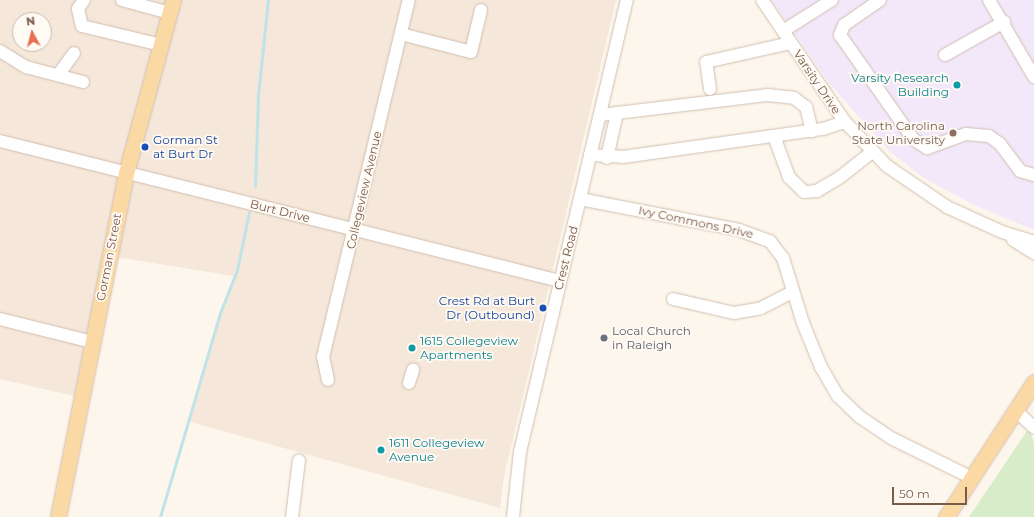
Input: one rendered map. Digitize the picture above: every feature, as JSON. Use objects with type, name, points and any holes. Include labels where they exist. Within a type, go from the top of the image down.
[{"type":"main road","name":"Gorman Street","points":[[58,517],[126,173],[171,6]]},
{"type":"main road","points":[[946,517],[1034,382]]},
{"type":"street","points":[[84,0],[78,9],[82,26],[135,40],[161,45]]},
{"type":"street","points":[[122,0],[144,5],[171,6]]},
{"type":"street","name":"Collegeview Avenue","points":[[328,380],[324,357],[409,0]]},
{"type":"street","name":"Crest Road","points":[[513,517],[520,452],[627,0]]},
{"type":"street","name":"Varsity Drive","points":[[762,0],[845,122],[872,152],[938,202],[1002,232],[1034,242]]},
{"type":"street","points":[[783,32],[832,0]]},
{"type":"street","points":[[880,0],[844,25],[840,35],[913,139],[927,148],[966,134],[989,136],[1000,144],[1020,170],[1034,175]]},
{"type":"street","points":[[989,0],[1004,22],[1034,77]]},
{"type":"street","points":[[468,64],[481,10]]},
{"type":"street","points":[[945,55],[1004,22]]},
{"type":"street","points":[[401,34],[471,52]]},
{"type":"street","points":[[710,88],[706,62],[790,43]]},
{"type":"street","points":[[0,51],[26,67],[83,82]]},
{"type":"street","points":[[58,75],[74,53]]},
{"type":"street","points":[[600,115],[767,95],[794,98],[806,107],[812,131]]},
{"type":"street","points":[[607,158],[617,113]]},
{"type":"street","points":[[590,155],[607,158],[812,131],[845,122]]},
{"type":"street","points":[[774,136],[789,177],[804,192],[817,191],[839,178],[872,152]]},
{"type":"street","name":"Burt Drive","points":[[0,141],[560,281]]},
{"type":"street","name":"Ivy Commons Drive","points":[[580,199],[763,237],[783,258],[792,292],[821,367],[846,405],[893,439],[972,478]]},
{"type":"street","name":"Varsity Drive","points":[[1002,232],[1034,253]]},
{"type":"street","points":[[673,299],[734,313],[761,308],[792,292]]},
{"type":"street","points":[[0,319],[92,342]]},
{"type":"street","points":[[409,383],[413,370]]},
{"type":"street","points":[[1015,410],[1034,428]]},
{"type":"street","points":[[292,517],[299,460]]},
{"type":"shaded area","points":[[0,0],[616,0],[504,477],[500,508],[190,422],[220,313],[234,276],[103,255],[74,396],[0,379]]},
{"type":"shaded area","name":"North Carolina State University","points":[[771,0],[1034,0],[1034,230],[974,205],[924,178],[889,151],[830,84]]},
{"type":"green space","points":[[1029,428],[1034,443],[1034,517],[969,517]]},
{"type":"waterway","points":[[255,186],[258,95],[268,0]]},
{"type":"waterway","points":[[160,517],[220,313],[237,270],[249,212]]},
{"type":"place","name":"Varsity Research Building","points":[[957,85]]},
{"type":"place","name":"North Carolina State University","points":[[953,133]]},
{"type":"place","name":"Gorman St at Burt Dr","points":[[145,147]]},
{"type":"place","name":"Crest Rd at Burt Dr (Outbound)","points":[[543,308]]},
{"type":"place","name":"Local Church in Raleigh","points":[[604,338]]},
{"type":"place","name":"1615 Collegeview Apartments","points":[[412,348]]},
{"type":"place","name":"1611 Collegeview Avenue","points":[[381,450]]}]
